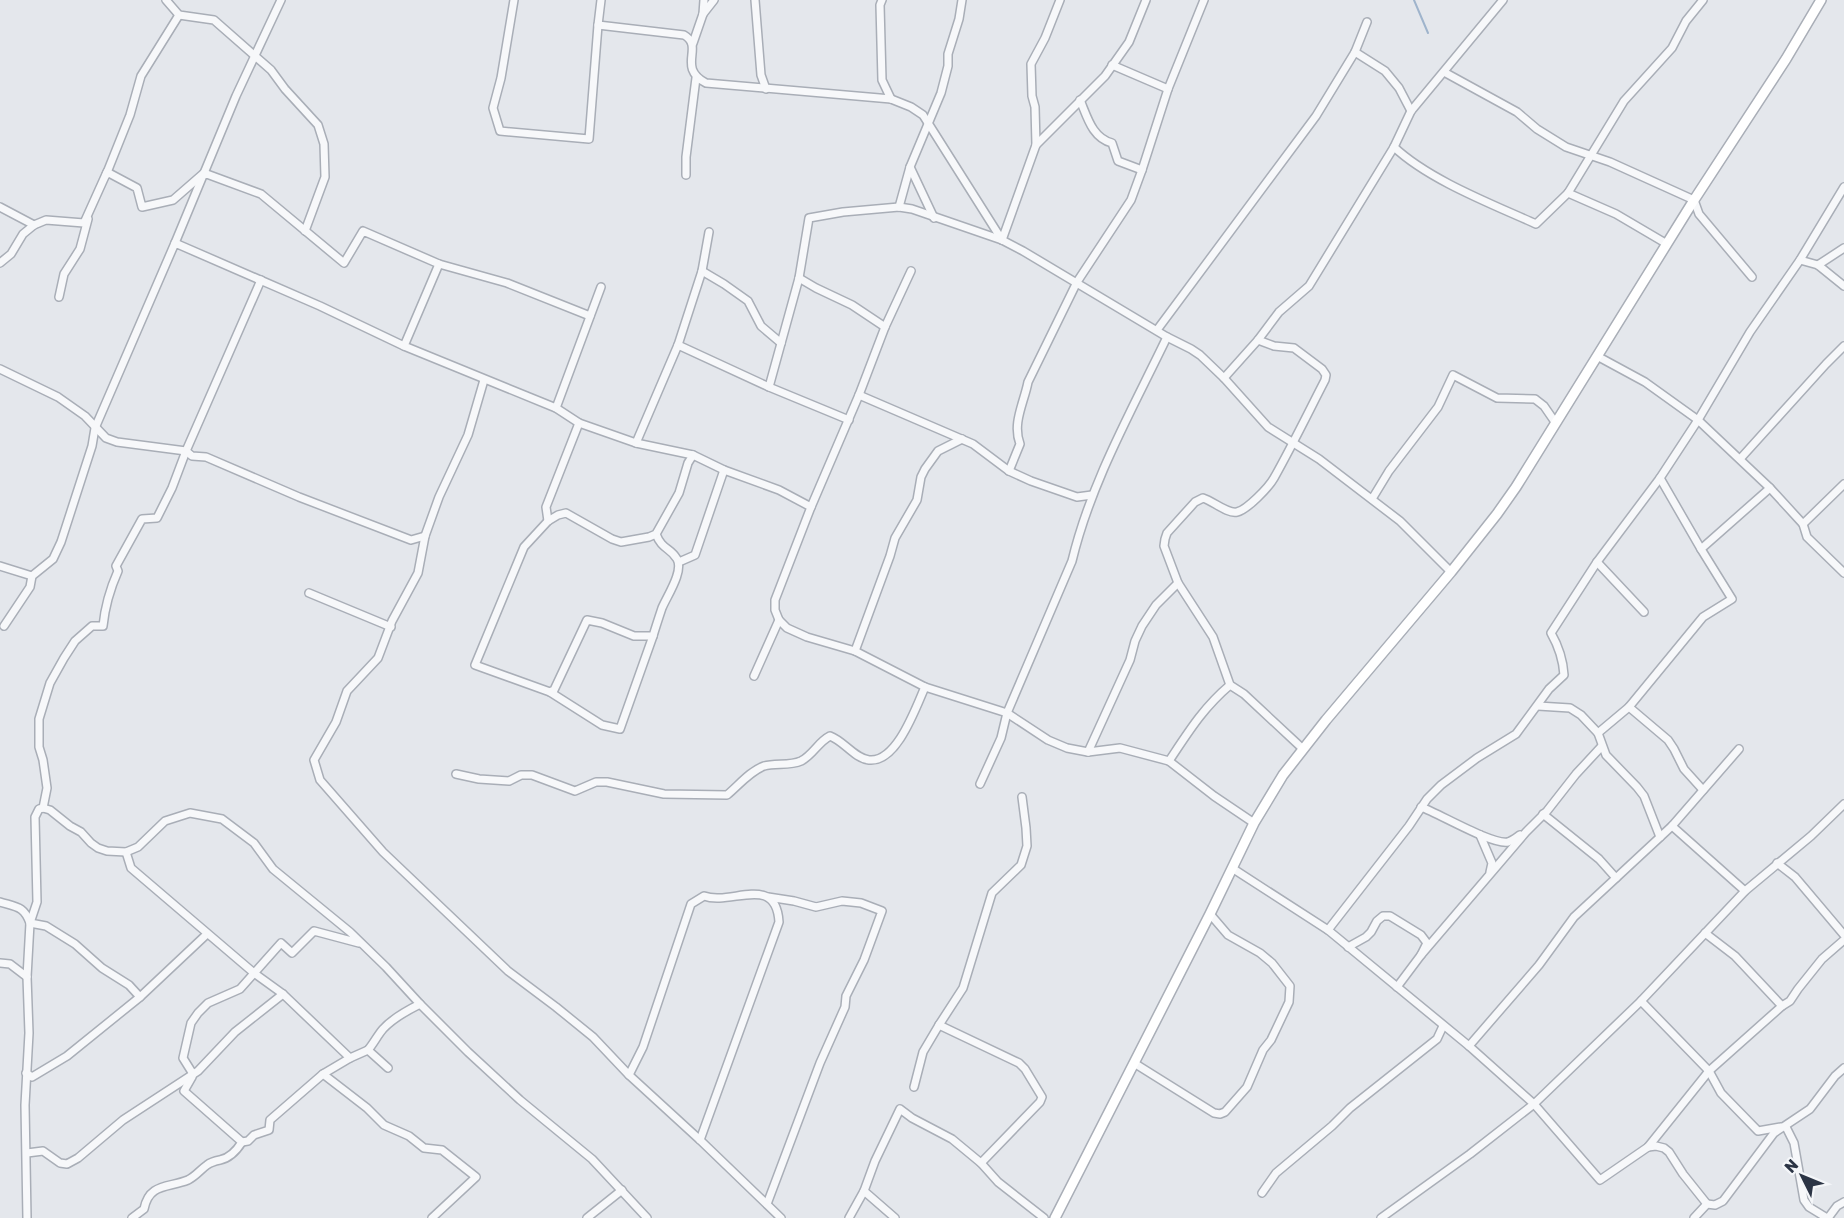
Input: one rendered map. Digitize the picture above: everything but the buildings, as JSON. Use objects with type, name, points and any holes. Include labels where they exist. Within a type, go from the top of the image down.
[{"type":"main road","points":[[1055,1218],[1254,823],[1283,775],[1303,748],[1451,572],[1516,487],[1821,0]]},
{"type":"street","points":[[166,0],[179,15],[214,20],[271,70],[285,89],[318,124],[324,144],[325,177],[305,231]]},
{"type":"street","points":[[4,626],[30,587],[32,576],[53,559],[61,542],[92,446],[95,428],[236,96],[281,0]]},
{"type":"street","points":[[514,0],[501,78],[493,108],[501,131],[589,139],[602,0]]},
{"type":"street","points":[[704,0],[704,14]]},
{"type":"street","points":[[714,0],[704,14],[693,43],[691,65],[696,78],[706,83],[891,99],[923,115],[931,115]]},
{"type":"street","points":[[755,0],[761,75],[766,89]]},
{"type":"street","points":[[882,0],[880,5],[882,80],[891,99]]},
{"type":"street","points":[[899,207],[910,167],[941,93],[962,0]]},
{"type":"street","points":[[1002,240],[1036,145],[1031,64],[1045,38],[1060,0]]},
{"type":"street","points":[[1036,145],[1105,76],[1130,42],[1146,0]]},
{"type":"street","points":[[1009,471],[1020,444],[1017,438],[1017,416],[1028,382],[1077,282],[1131,200],[1168,89],[1204,0]]},
{"type":"street","points":[[1224,378],[1280,312],[1309,286],[1394,147],[1411,111],[1503,0]]},
{"type":"street","points":[[1394,147],[1428,172],[1536,224],[1568,193],[1624,101],[1672,48],[1686,21],[1703,0]]},
{"type":"street","points":[[59,297],[64,274],[80,249],[88,217],[129,115],[141,76],[179,15]]},
{"type":"street","points":[[1157,330],[1316,116],[1355,52],[1367,22]]},
{"type":"street","points":[[598,25],[684,35],[693,43]]},
{"type":"street","points":[[1355,52],[1385,71],[1399,88],[1411,111]]},
{"type":"street","points":[[1113,65],[1168,89]]},
{"type":"street","points":[[1444,72],[1516,112],[1537,129],[1566,147],[1610,162],[1694,200],[1699,214],[1752,277]]},
{"type":"street","points":[[754,88],[761,75]]},
{"type":"street","points":[[686,175],[696,78]]},
{"type":"street","points":[[1080,100],[1093,130],[1105,141],[1112,143],[1118,161],[1142,170]]},
{"type":"street","points":[[923,115],[1002,240]]},
{"type":"street","points":[[910,167],[934,218]]},
{"type":"street","points":[[107,172],[137,188],[142,207],[173,200],[204,173]]},
{"type":"street","points":[[0,263],[11,254],[23,234],[34,225],[46,220],[84,223],[107,172]]},
{"type":"street","points":[[204,173],[261,194],[344,263],[363,231],[439,264],[507,283],[590,316]]},
{"type":"street","points":[[1328,930],[1409,826],[1427,799],[1441,785],[1477,758],[1516,734],[1549,689],[1564,675],[1559,647],[1551,633],[1597,562],[1660,478],[1698,420],[1750,332],[1800,260],[1844,187]]},
{"type":"street","points":[[1568,193],[1616,214],[1667,244]]},
{"type":"street","points":[[0,207],[34,225]]},
{"type":"street","points":[[769,387],[799,278],[809,218],[843,212],[899,207],[912,209],[1002,240],[1200,355],[1268,427],[1294,442],[1400,521],[1451,572]]},
{"type":"street","points":[[636,443],[678,345],[702,271],[709,232]]},
{"type":"street","points":[[175,243],[320,306],[404,346],[556,408],[579,423],[636,443],[693,455],[724,470],[779,490],[811,507]]},
{"type":"street","points":[[1818,265],[1844,248]]},
{"type":"street","points":[[1800,260],[1818,265],[1844,286]]},
{"type":"street","points":[[404,346],[439,264]]},
{"type":"street","points":[[702,271],[748,301],[761,327],[781,343]]},
{"type":"street","points":[[911,271],[885,327],[775,600],[775,610],[779,620],[787,628],[807,637],[855,651],[925,687],[1007,713],[1048,740],[1067,748],[1088,752],[1120,748],[1169,761],[1254,823]]},
{"type":"street","points":[[799,278],[852,304],[885,327]]},
{"type":"street","points":[[44,808],[47,788],[39,747],[39,719],[50,683],[75,640],[92,626],[103,626],[105,606],[118,571],[116,566],[142,519],[157,518],[261,280]]},
{"type":"street","points":[[556,408],[602,287]]},
{"type":"street","points":[[980,784],[1001,738],[1007,713],[1072,561],[1077,538],[1101,472],[1167,337]]},
{"type":"street","points":[[1258,340],[1274,346],[1294,348],[1322,369],[1326,375],[1325,380],[1273,480],[1238,512],[1230,512],[1203,498],[1196,502],[1167,534],[1164,546],[1178,583],[1213,637],[1230,685],[1244,694],[1303,748]]},
{"type":"street","points":[[678,345],[769,387],[849,420]]},
{"type":"street","points":[[1740,459],[1844,346]]},
{"type":"street","points":[[1597,356],[1645,382],[1698,420],[1770,488],[1803,524],[1807,537],[1844,573]]},
{"type":"street","points":[[0,369],[58,397],[85,416],[106,438],[117,442],[186,452],[192,456],[206,458],[411,540],[425,537]]},
{"type":"street","points":[[1372,499],[1389,471],[1438,408],[1453,375],[1497,398],[1535,399],[1544,406],[1555,422]]},
{"type":"street","points":[[484,380],[468,435],[439,497],[425,537],[418,573],[392,621],[378,658],[347,691],[336,722],[314,760],[320,780],[384,852],[508,971],[593,1037],[629,1075],[781,1218]]},
{"type":"street","points":[[859,395],[974,444],[1009,471],[1077,497],[1092,495]]},
{"type":"street","points":[[548,521],[546,507],[579,423]]},
{"type":"street","points":[[855,651],[891,556],[895,538],[917,500],[921,477],[925,469],[938,452],[962,439]]},
{"type":"street","points":[[656,534],[659,543],[679,562],[676,579],[661,611],[620,729],[602,725],[550,692],[475,665],[524,547],[548,521],[558,514],[566,513],[621,542],[656,534],[679,493],[688,463],[693,455]]},
{"type":"street","points":[[679,562],[695,555],[724,470]]},
{"type":"street","points":[[1598,733],[1629,708],[1702,617],[1732,600],[1660,478]]},
{"type":"street","points":[[1803,524],[1844,484]]},
{"type":"street","points":[[1701,549],[1770,488]]},
{"type":"street","points":[[1597,562],[1644,612]]},
{"type":"street","points":[[0,566],[32,576]]},
{"type":"street","points":[[1088,752],[1130,660],[1142,626],[1156,605],[1178,583]]},
{"type":"street","points":[[309,593],[391,627]]},
{"type":"street","points":[[550,692],[554,690],[586,620],[602,623],[633,636],[653,636]]},
{"type":"street","points":[[754,676],[779,620]]},
{"type":"street","points":[[1169,761],[1198,718],[1211,702],[1230,685]]},
{"type":"street","points":[[456,774],[479,780],[509,781],[521,775],[532,775],[575,791],[596,782],[607,782],[664,794],[727,795],[757,769],[803,760],[822,740],[830,736],[837,738],[859,756],[870,760],[888,755],[911,719],[925,687]]},
{"type":"street","points":[[1538,705],[1570,708],[1581,715],[1598,733],[1606,755],[1644,796],[1660,837]]},
{"type":"street","points":[[1629,708],[1668,741],[1684,769],[1703,790]]},
{"type":"street","points":[[1397,987],[1490,873],[1602,746]]},
{"type":"street","points":[[1468,1046],[1539,965],[1574,917],[1672,826],[1739,749]]},
{"type":"street","points":[[914,1087],[923,1052],[963,988],[992,893],[1021,865],[1027,846],[1022,797]]},
{"type":"street","points":[[1381,1218],[1470,1154],[1534,1104],[1641,1001],[1745,891],[1811,836],[1844,804]]},
{"type":"street","points":[[1421,807],[1480,835],[1508,842],[1526,832]]},
{"type":"street","points":[[27,1218],[25,1105],[28,1033],[27,977],[30,923],[37,902],[35,817],[39,809],[44,808],[76,827],[91,843],[106,851],[126,852],[138,847],[165,821],[190,813],[222,819],[254,843],[273,869],[350,932],[468,1052],[520,1100],[592,1159],[647,1218]]},
{"type":"street","points":[[1544,814],[1599,859],[1616,878]]},
{"type":"street","points":[[1672,826],[1745,891]]},
{"type":"street","points":[[1480,835],[1492,862],[1490,873]]},
{"type":"street","points":[[126,852],[131,868],[254,973],[283,994],[350,1058]]},
{"type":"street","points":[[1777,864],[1795,877],[1844,935]]},
{"type":"street","points":[[1232,868],[1328,930],[1468,1046],[1534,1104],[1600,1180],[1648,1147],[1709,1071],[1790,1001],[1822,959],[1844,940]]},
{"type":"street","points":[[629,1075],[644,1047],[692,904],[704,896],[716,899],[759,893],[816,907],[842,901],[861,903],[882,911],[864,960],[846,996],[845,1007],[816,1072],[767,1204]]},
{"type":"street","points":[[700,1140],[779,922],[776,905],[768,897]]},
{"type":"street","points":[[0,902],[21,908],[30,923]]},
{"type":"street","points":[[1134,1064],[1214,1113],[1220,1114],[1225,1112],[1247,1087],[1263,1050],[1272,1040],[1289,1002],[1290,986],[1260,952],[1228,935],[1210,914]]},
{"type":"street","points":[[1348,946],[1366,937],[1383,916],[1390,916],[1425,939],[1426,943],[1421,955]]},
{"type":"street","points":[[30,923],[46,926],[75,944],[102,968],[129,985],[140,997]]},
{"type":"street","points":[[193,1074],[183,1058],[191,1023],[208,1003],[240,989],[280,943],[291,953],[314,931],[361,944]]},
{"type":"street","points":[[1705,933],[1735,956],[1782,1006]]},
{"type":"street","points":[[26,1073],[32,1077],[67,1056],[140,997],[207,934]]},
{"type":"street","points":[[0,963],[10,964],[27,977]]},
{"type":"street","points":[[27,1153],[43,1151],[60,1163],[67,1164],[78,1158],[123,1120],[193,1074],[235,1032],[283,994]]},
{"type":"street","points":[[1641,1001],[1709,1071],[1721,1093],[1758,1131],[1786,1126]]},
{"type":"street","points":[[132,1218],[144,1209],[146,1199],[163,1185],[187,1180],[214,1161],[223,1160],[236,1151],[242,1142],[269,1130],[270,1120],[323,1074],[368,1050],[383,1029],[420,1004]]},
{"type":"street","points":[[939,1025],[1019,1063],[1042,1097],[1040,1102],[981,1163]]},
{"type":"street","points":[[1262,1193],[1271,1178],[1287,1163],[1350,1108],[1437,1039],[1443,1026]]},
{"type":"street","points":[[368,1050],[388,1068]]},
{"type":"street","points":[[1648,1147],[1656,1146],[1669,1152],[1707,1204],[1715,1205],[1723,1201],[1774,1133],[1810,1109],[1835,1076],[1844,1068]]},
{"type":"street","points":[[193,1074],[184,1091],[242,1142]]},
{"type":"street","points":[[323,1074],[367,1108],[384,1125],[409,1136],[424,1148],[442,1150],[476,1177],[432,1218]]},
{"type":"street","points":[[849,1218],[864,1191],[875,1161],[900,1109],[952,1139],[981,1163],[998,1182],[1044,1218]]},
{"type":"street","points":[[1786,1126],[1794,1143],[1804,1200],[1809,1207],[1827,1218],[1837,1206],[1844,1202]]},
{"type":"street","points":[[587,1218],[622,1190]]},
{"type":"street","points":[[864,1191],[895,1218]]},
{"type":"street","points":[[1694,1218],[1707,1204]]},
{"type":"waterway","points":[[1414,0],[1428,33]]}]
